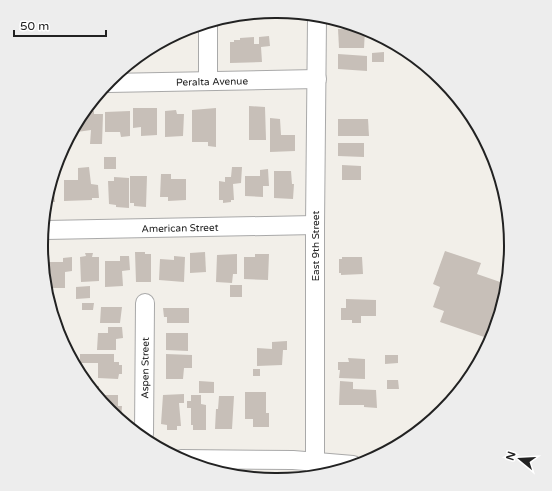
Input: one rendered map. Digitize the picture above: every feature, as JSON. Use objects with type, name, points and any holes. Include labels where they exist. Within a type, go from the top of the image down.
[{"type":"street","name":"East 9th Street","points":[[315,467],[317,22]]},
{"type":"street","points":[[208,29],[208,81]]},
{"type":"street","name":"Peralta Avenue","points":[[117,83],[317,80]]},
{"type":"street","name":"American Street","points":[[49,230],[315,225]]},
{"type":"street","name":"Aspen Street","points":[[144,431],[145,303]]},
{"type":"street","points":[[198,459],[293,460],[315,467],[331,466]]},
{"type":"building","points":[[338,29],[347,29],[365,36],[364,48],[339,48]]},
{"type":"building","points":[[269,36],[270,46],[261,47],[262,62],[230,63],[230,42],[240,40],[240,38],[254,37],[254,44],[259,44],[259,37]]},
{"type":"building","points":[[384,52],[384,62],[372,62],[372,53]]},
{"type":"building","points":[[338,54],[367,56],[367,71],[338,69]]},
{"type":"building","points":[[249,106],[265,107],[266,140],[249,140]]},
{"type":"building","points":[[133,108],[157,108],[157,135],[141,136],[141,127],[133,128]]},
{"type":"building","points":[[216,108],[216,147],[208,146],[208,142],[192,142],[192,110]]},
{"type":"building","points":[[176,110],[177,114],[184,114],[183,136],[165,137],[165,111]]},
{"type":"building","points":[[93,111],[94,114],[103,114],[102,144],[90,144],[91,130],[79,132]]},
{"type":"building","points":[[130,111],[130,136],[121,137],[120,132],[105,132],[105,112]]},
{"type":"building","points":[[270,118],[280,119],[281,135],[295,135],[295,151],[270,152]]},
{"type":"building","points":[[338,119],[368,119],[369,136],[338,136]]},
{"type":"building","points":[[338,143],[364,143],[364,157],[338,156]]},
{"type":"building","points":[[104,157],[116,157],[116,169],[104,169]]},
{"type":"building","points":[[342,165],[361,166],[361,180],[342,180]]},
{"type":"building","points":[[89,167],[91,184],[98,185],[99,198],[92,198],[92,200],[64,201],[64,180],[78,180],[78,168]]},
{"type":"building","points":[[232,167],[242,167],[241,183],[233,184],[234,200],[223,203],[223,200],[219,200],[219,181],[225,182],[225,177],[231,177]]},
{"type":"building","points":[[268,169],[269,186],[263,186],[263,197],[245,196],[245,176],[260,176],[260,170]]},
{"type":"building","points":[[274,171],[291,171],[292,184],[294,184],[293,199],[274,198]]},
{"type":"building","points":[[161,174],[171,174],[171,179],[186,179],[186,200],[168,201],[168,197],[160,197]]},
{"type":"building","points":[[130,176],[147,176],[146,207],[134,206],[134,203],[130,203]]},
{"type":"building","points":[[114,177],[129,178],[129,208],[116,207],[116,205],[109,204],[108,181],[114,181]]},
{"type":"building","points":[[445,251],[481,263],[477,274],[501,282],[496,304],[484,337],[440,322],[444,311],[433,307],[440,287],[433,284]]},
{"type":"building","points":[[135,252],[145,252],[145,254],[151,254],[151,282],[136,282]]},
{"type":"building","points":[[205,252],[206,272],[190,273],[190,253]]},
{"type":"building","points":[[85,253],[93,253],[92,257],[99,257],[99,281],[81,282],[80,257],[86,256]]},
{"type":"building","points":[[237,254],[237,274],[233,274],[232,283],[216,282],[217,255]]},
{"type":"building","points":[[255,254],[269,254],[268,280],[244,279],[244,257],[255,257]]},
{"type":"building","points":[[120,256],[129,256],[130,270],[122,271],[123,286],[105,287],[105,261],[120,261]]},
{"type":"building","points":[[174,256],[185,257],[184,282],[159,280],[160,259],[174,260]]},
{"type":"building","points":[[72,257],[72,271],[65,272],[65,288],[53,288],[49,262],[63,262],[63,258]]},
{"type":"building","points":[[342,257],[362,257],[363,274],[341,275],[341,273],[339,273],[339,259],[342,259]]},
{"type":"building","points":[[230,285],[242,285],[242,297],[230,297]]},
{"type":"building","points":[[90,286],[90,298],[76,299],[76,287]]},
{"type":"building","points":[[346,299],[376,300],[376,316],[361,316],[361,323],[352,323],[352,320],[341,320],[341,308],[346,308]]},
{"type":"building","points":[[82,303],[94,303],[93,310],[82,310]]},
{"type":"building","points":[[101,307],[122,307],[120,323],[100,323]]},
{"type":"building","points":[[163,308],[189,308],[189,323],[167,323],[167,317],[164,317]]},
{"type":"building","points":[[108,327],[122,327],[123,338],[116,339],[116,350],[97,350],[98,333],[108,333]]},
{"type":"building","points":[[166,333],[188,333],[188,351],[166,350]]},
{"type":"building","points":[[287,341],[287,350],[283,350],[282,365],[257,366],[257,348],[272,349],[272,342]]},
{"type":"building","points":[[80,354],[114,354],[114,362],[119,362],[119,365],[122,365],[122,374],[119,374],[118,379],[98,378],[98,363],[81,363]]},
{"type":"building","points":[[166,354],[192,355],[192,368],[184,368],[183,379],[166,379]]},
{"type":"building","points":[[385,355],[398,355],[398,363],[385,364]]},
{"type":"building","points":[[348,358],[365,359],[365,379],[339,378],[340,370],[338,370],[338,362],[349,362]]},
{"type":"building","points":[[253,369],[260,369],[260,376],[253,376]]},
{"type":"building","points":[[387,380],[398,380],[399,389],[387,389]]},
{"type":"building","points":[[199,381],[214,382],[214,393],[199,393]]},
{"type":"building","points":[[340,381],[353,382],[353,389],[376,390],[377,408],[364,407],[364,405],[339,405]]},
{"type":"building","points":[[245,392],[266,392],[266,413],[269,413],[269,427],[253,427],[253,419],[245,419]]},
{"type":"building","points":[[184,394],[184,403],[179,403],[181,426],[177,426],[177,430],[167,430],[167,425],[161,424],[163,395]]},
{"type":"building","points":[[104,395],[118,395],[118,406],[122,406],[121,412]]},
{"type":"building","points":[[191,395],[201,395],[201,404],[206,405],[206,430],[193,430],[193,425],[191,425],[191,408],[187,408],[187,401],[191,401]]},
{"type":"building","points":[[219,396],[234,396],[232,429],[215,429],[216,409],[218,409]]}]
